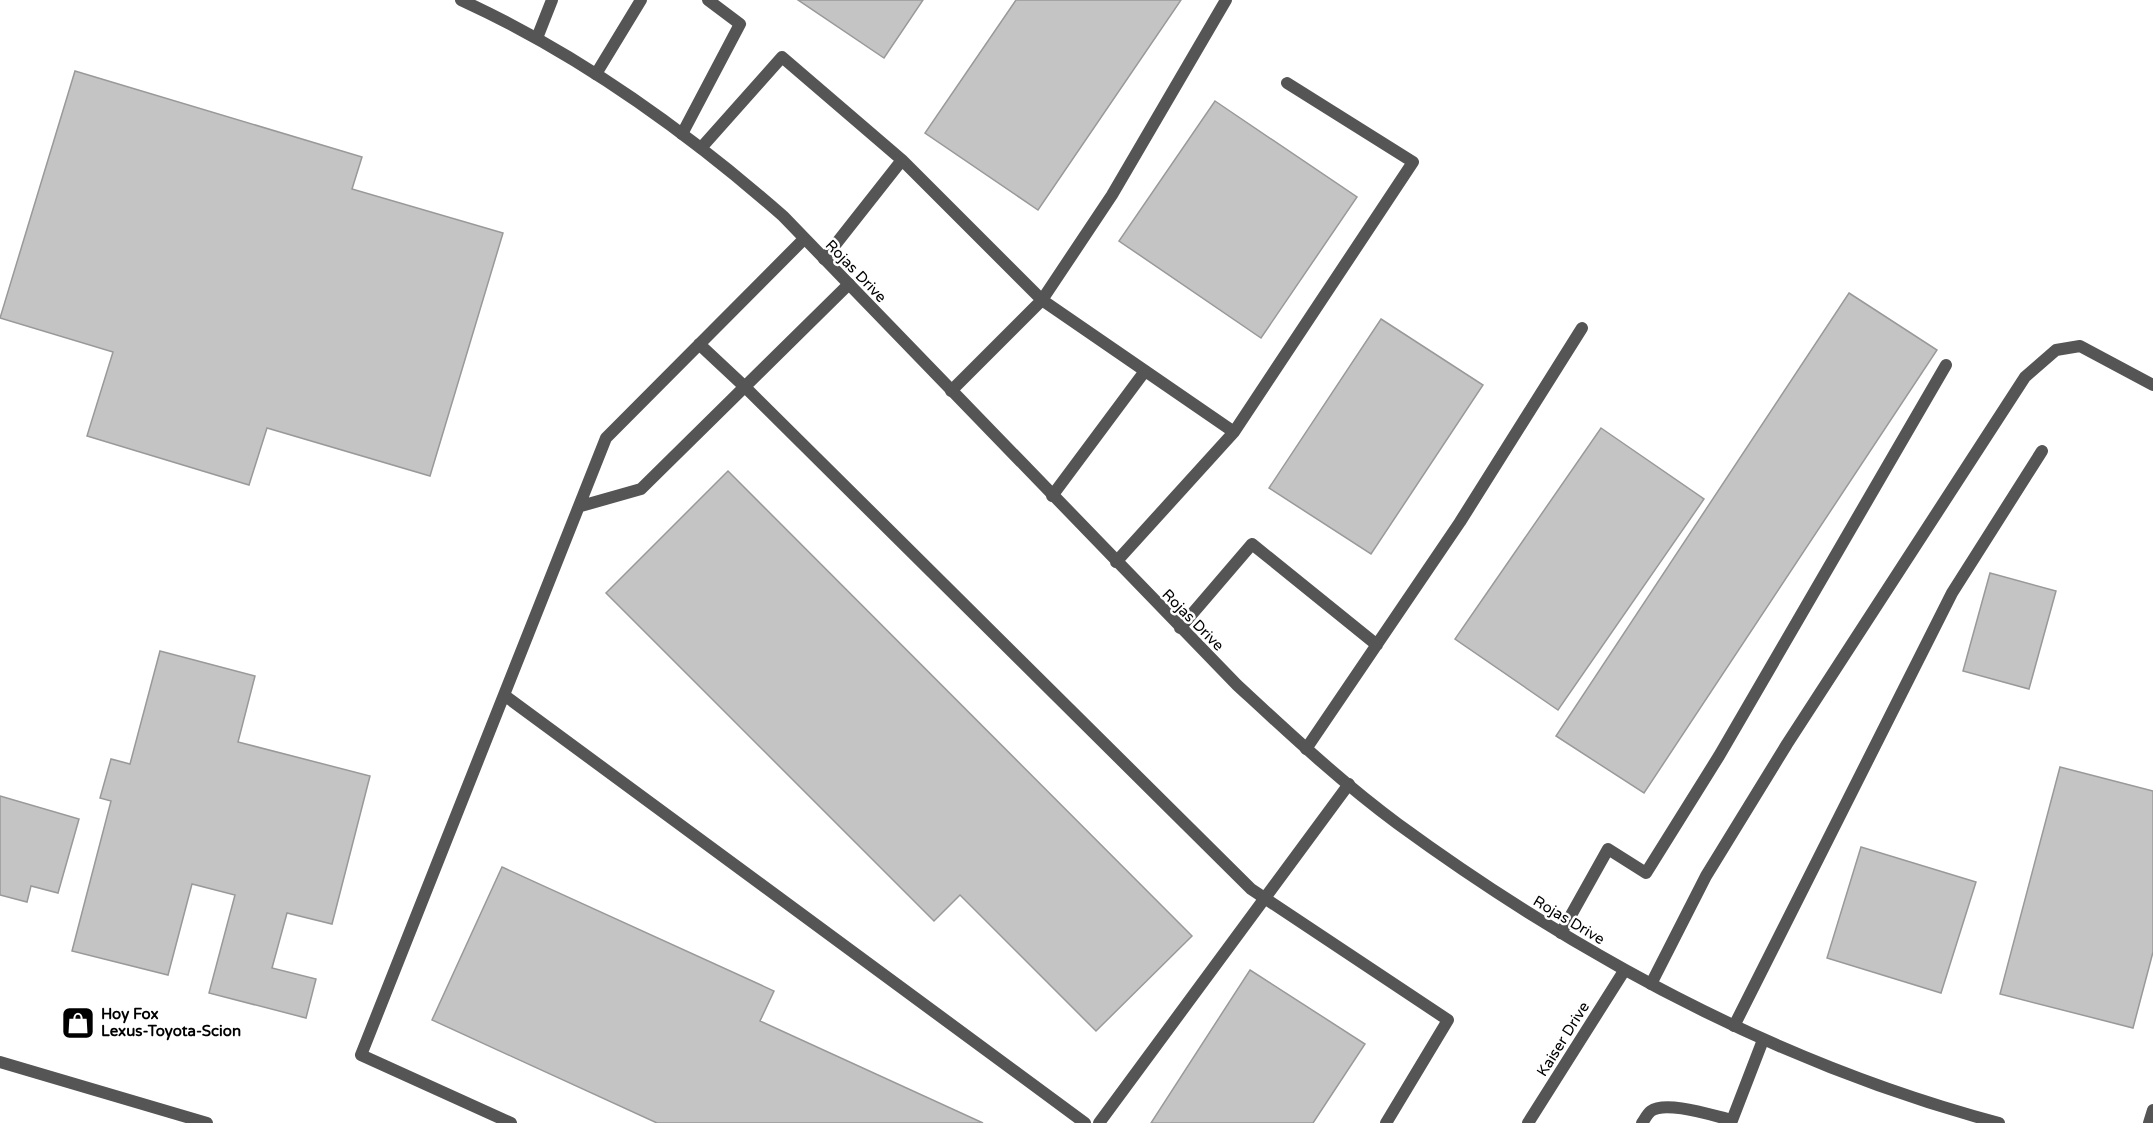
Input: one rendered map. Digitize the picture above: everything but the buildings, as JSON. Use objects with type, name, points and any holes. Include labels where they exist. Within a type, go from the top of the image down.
[{"type":"street","name":"Rojas Drive","points":[[461,0],[516,25],[630,95],[748,185],[825,259],[1180,628],[1306,749],[1397,823],[1513,903],[1624,971],[1734,1026],[1868,1083],[2000,1123]]},
{"type":"street","points":[[537,38],[552,0]]},
{"type":"street","points":[[596,74],[641,0]]},
{"type":"street","points":[[682,134],[740,24],[708,0]]},
{"type":"street","points":[[951,391],[1042,300],[1112,195],[1226,0]]},
{"type":"street","points":[[701,148],[782,57],[902,160],[1042,300],[1234,432]]},
{"type":"street","points":[[1116,562],[1234,432],[1413,162],[1287,83]]},
{"type":"street","points":[[825,259],[902,160]]},
{"type":"street","points":[[512,1123],[361,1054],[581,506],[606,438],[804,239]]},
{"type":"street","points":[[581,506],[641,489],[849,284]]},
{"type":"street","points":[[1306,749],[1460,522],[1582,328]]},
{"type":"street","points":[[699,344],[1243,880],[1263,897],[1448,1020],[1386,1123]]},
{"type":"street","points":[[1651,984],[1706,876],[1787,744],[2025,377],[2056,350],[2080,346],[2153,385]]},
{"type":"street","points":[[1561,933],[1608,849],[1646,873],[1719,756],[1946,365]]},
{"type":"street","points":[[1052,496],[1145,371]]},
{"type":"street","points":[[1734,1026],[1952,593],[2042,451]]},
{"type":"street","points":[[1180,628],[1252,544],[1377,645]]},
{"type":"street","points":[[504,695],[1084,1123]]},
{"type":"street","points":[[1099,1123],[1263,897],[1349,784]]},
{"type":"street","name":"Kaiser Drive","points":[[1528,1123],[1624,971]]},
{"type":"street","points":[[1642,1123],[1650,1112],[1659,1107],[1671,1107],[1732,1122],[1763,1040]]},
{"type":"street","points":[[0,1062],[207,1123]]},
{"type":"street","points":[[2149,1123],[2153,1110]]},
{"type":"place","name":"Hoy Fox Lexus-Toyota-Scion","points":[[78,1023]]}]
